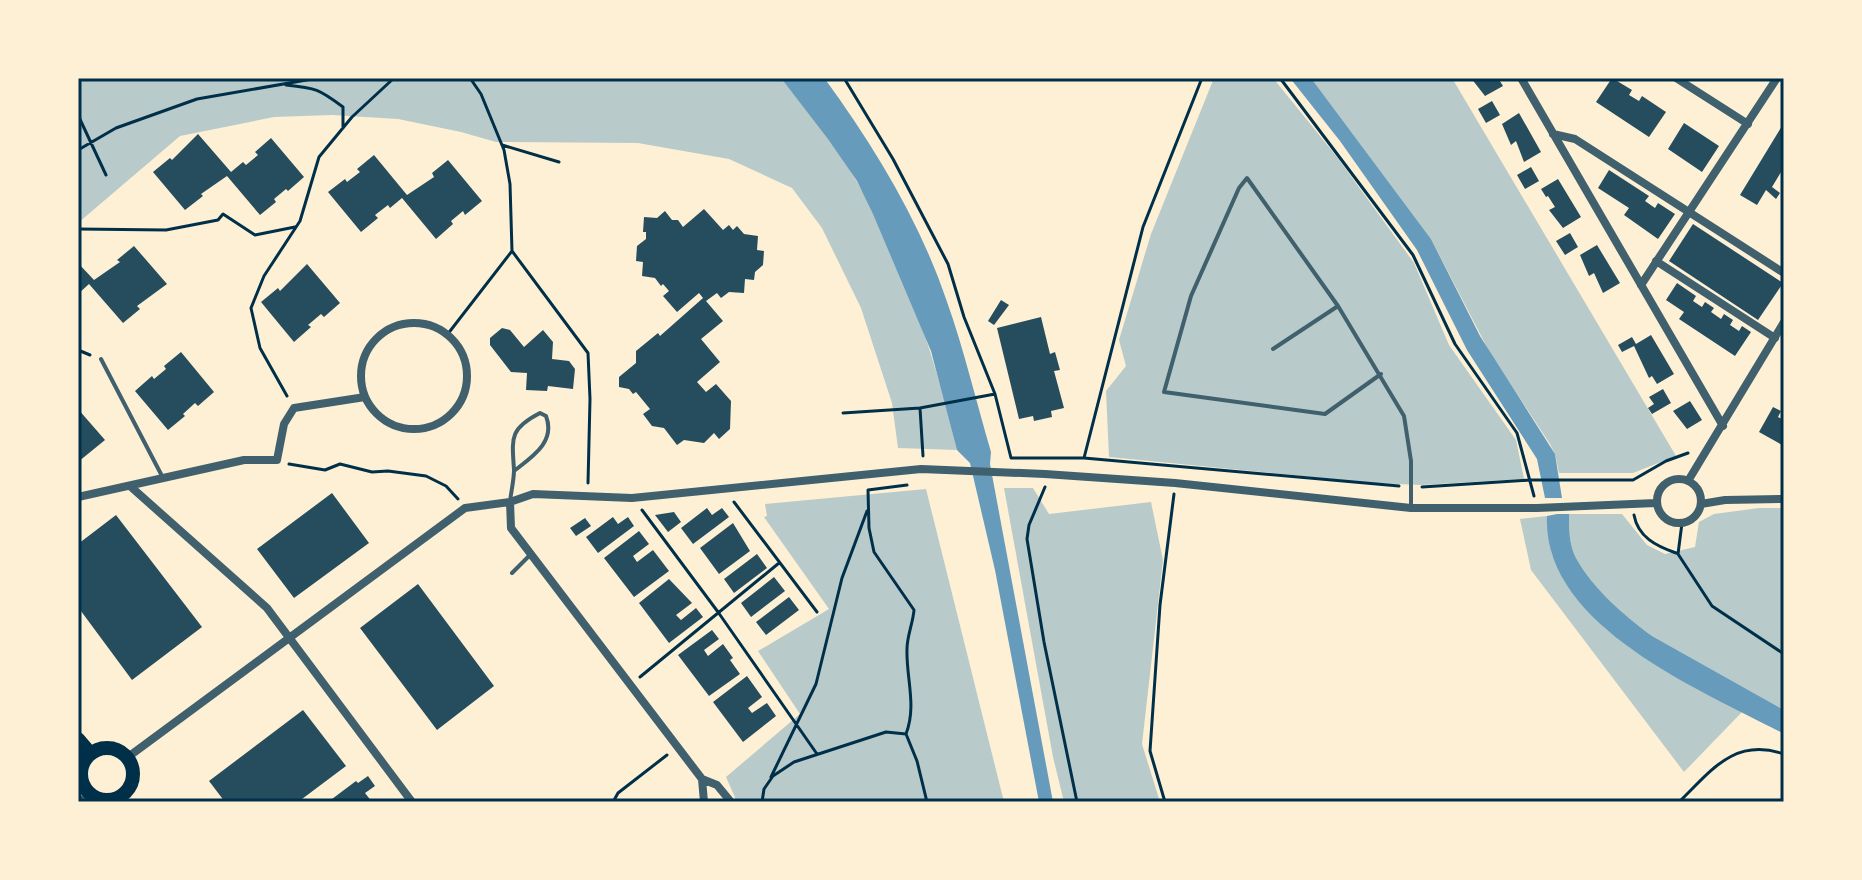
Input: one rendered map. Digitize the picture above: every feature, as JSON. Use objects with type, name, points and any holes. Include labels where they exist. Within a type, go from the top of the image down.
[{"type":"main road","points":[[78,739],[90,753]]},
{"type":"main road","points":[[105,747],[114,748],[128,757],[132,764],[133,782],[124,799],[85,798],[81,774],[90,753],[105,747]]},
{"type":"street","points":[[1521,78],[1723,426]]},
{"type":"street","points":[[1676,78],[1748,124]]},
{"type":"street","points":[[1641,285],[1777,78]]},
{"type":"street","points":[[1553,134],[1575,139],[1784,273]]},
{"type":"street","points":[[1656,261],[1775,338]]},
{"type":"street","points":[[1688,481],[1784,322]]},
{"type":"street","points":[[415,323],[432,326],[447,335],[465,361],[467,377],[465,393],[446,419],[432,427],[416,430],[400,428],[373,411],[365,397],[361,380],[362,362],[382,334],[397,326],[415,323]]},
{"type":"street","points":[[78,497],[244,460],[277,460],[284,424],[294,408],[365,397]]},
{"type":"street","points":[[128,757],[465,508],[510,502],[533,494],[632,498],[921,469],[1175,483],[1411,508],[1537,508],[1656,503]]},
{"type":"street","points":[[1681,479],[1688,481],[1697,488],[1701,504],[1695,518],[1682,523],[1667,521],[1661,516],[1656,503],[1657,495],[1666,483],[1681,479]]},
{"type":"street","points":[[130,486],[267,608],[412,802]]},
{"type":"street","points":[[1701,504],[1725,500],[1784,499]]},
{"type":"street","points":[[510,502],[511,528],[702,779],[717,785],[731,802]]},
{"type":"street","points":[[702,779],[704,802]]},
{"type":"lane","points":[[1381,374],[1325,414],[1164,392],[1191,296],[1239,188],[1247,178],[1338,306],[1381,374],[1404,416],[1412,487],[1411,508]]},
{"type":"lane","points":[[1273,349],[1338,306]]},
{"type":"lane","points":[[101,359],[163,478]]},
{"type":"lane","points":[[510,502],[514,471],[511,447],[517,429],[540,413],[546,416],[549,425],[547,440],[514,471]]},
{"type":"lane","points":[[512,573],[531,554]]},
{"type":"path","points":[[78,150],[116,128],[197,99],[318,78]]},
{"type":"path","points":[[294,408],[260,348],[251,308],[264,276],[297,226],[319,157],[343,128],[394,78]]},
{"type":"path","points":[[470,78],[481,94],[502,145],[510,184],[512,251],[588,353],[587,495]]},
{"type":"path","points":[[844,78],[893,159],[948,264],[964,317],[995,394],[1011,458],[1084,458],[1412,487],[1530,480],[1633,480],[1666,461],[1690,452],[1702,460]]},
{"type":"path","points":[[1084,458],[1110,346],[1143,227],[1202,78]]},
{"type":"path","points":[[1280,78],[1413,255],[1455,344],[1517,433],[1530,480]]},
{"type":"path","points":[[279,84],[318,88],[343,107],[343,128]]},
{"type":"path","points":[[78,115],[106,175]]},
{"type":"path","points":[[502,145],[559,162]]},
{"type":"path","points":[[78,229],[166,230],[218,220],[223,214],[255,235],[297,226]]},
{"type":"path","points":[[447,335],[512,251]]},
{"type":"path","points":[[843,413],[939,406],[995,394]]},
{"type":"path","points":[[920,408],[921,469]]},
{"type":"path","points":[[277,460],[298,467],[325,470],[340,464],[372,472],[426,476],[446,486],[465,508]]},
{"type":"path","points":[[1045,474],[1045,490],[1029,525],[1027,539],[1044,642],[1077,802]]},
{"type":"path","points":[[1633,480],[1632,504],[1636,527],[1652,543],[1678,554],[1712,606],[1784,654]]},
{"type":"path","points":[[1165,802],[1150,751],[1160,605],[1175,483]]},
{"type":"path","points":[[762,802],[764,789],[819,676],[838,591],[867,513],[868,490],[909,485]]},
{"type":"path","points":[[725,489],[817,612]]},
{"type":"path","points":[[632,498],[718,612],[817,754]]},
{"type":"path","points":[[868,503],[874,552],[914,610],[906,645],[912,692],[910,724],[906,734],[917,761],[927,802]]},
{"type":"path","points":[[1678,554],[1682,523]]},
{"type":"path","points":[[630,685],[779,563]]},
{"type":"path","points":[[770,779],[794,762],[817,754],[886,732],[906,734]]},
{"type":"path","points":[[613,802],[618,793],[678,747]]},
{"type":"path","points":[[1679,802],[1719,762],[1739,751],[1759,748],[1784,754]]},
{"type":"shaded area","points":[[78,78],[781,78],[849,168],[890,245],[917,312],[957,450],[898,448],[892,403],[861,308],[822,228],[792,188],[729,159],[638,143],[496,142],[398,119],[332,115],[274,117],[180,136],[78,223]]},
{"type":"shaded area","points":[[1214,78],[1273,78],[1337,157],[1414,263],[1449,345],[1516,440],[1524,479],[1421,485],[1373,483],[1109,457],[1106,391],[1126,366],[1119,340],[1151,234]]},
{"type":"shaded area","points":[[1311,78],[1452,78],[1676,456],[1633,473],[1559,473],[1550,444],[1490,353],[1431,239]]},
{"type":"shaded area","points":[[1004,488],[1033,488],[1049,514],[1151,502],[1163,560],[1142,744],[1160,802],[1064,802]]},
{"type":"shaded area","points":[[926,489],[1004,802],[737,802],[726,777],[800,714],[758,651],[829,609],[764,517],[767,516],[765,504]]},
{"type":"shaded area","points":[[1784,508],[1784,710],[1652,636],[1631,620],[1600,591],[1583,569],[1574,553],[1570,536],[1569,514],[1622,514],[1647,545],[1665,554],[1695,547],[1699,522],[1714,514]]},
{"type":"shaded area","points":[[1547,516],[1552,554],[1585,608],[1636,652],[1742,712],[1684,772],[1531,570],[1520,519]]},
{"type":"water","points":[[781,78],[825,79],[894,184],[923,241],[946,299],[991,452],[990,464],[1053,802],[1039,802],[995,570],[970,463],[957,450],[931,351],[857,181]]},
{"type":"water","points":[[1290,78],[1311,78],[1431,239],[1480,336],[1555,454],[1562,498],[1545,498],[1537,459],[1467,350],[1417,250],[1340,141]]},
{"type":"water","points":[[1569,514],[1569,531],[1576,558],[1610,601],[1652,636],[1784,710],[1784,734],[1673,675],[1599,622],[1571,591],[1552,555],[1547,516]]},
{"type":"building","points":[[1471,78],[1498,78],[1503,86],[1485,96]]},
{"type":"building","points":[[1612,78],[1632,90],[1629,95],[1639,101],[1642,96],[1666,112],[1649,137],[1596,102]]},
{"type":"building","points":[[1492,101],[1500,115],[1486,123],[1478,109]]},
{"type":"building","points":[[1519,113],[1541,152],[1524,162],[1516,141],[1511,145],[1502,124]]},
{"type":"building","points":[[1684,123],[1719,146],[1702,172],[1668,149]]},
{"type":"building","points":[[1782,126],[1784,167],[1772,187],[1780,193],[1776,199],[1766,190],[1757,205],[1740,195]]},
{"type":"building","points":[[198,134],[231,172],[258,155],[255,152],[271,138],[304,177],[274,199],[276,202],[260,215],[227,176],[185,210],[153,172],[170,158],[172,160]]},
{"type":"building","points":[[374,155],[407,195],[434,177],[432,173],[448,160],[482,201],[465,215],[463,211],[436,239],[402,198],[375,215],[378,218],[361,232],[328,192],[360,172],[357,169]]},
{"type":"building","points":[[1531,167],[1539,181],[1525,189],[1517,175]]},
{"type":"building","points":[[1609,170],[1649,196],[1645,201],[1655,208],[1658,203],[1675,214],[1658,239],[1624,215],[1629,208],[1598,188]]},
{"type":"building","points":[[1558,179],[1581,217],[1563,228],[1549,210],[1555,207],[1541,189]]},
{"type":"building","points":[[704,209],[723,230],[729,225],[733,230],[737,226],[744,234],[758,236],[757,250],[764,251],[763,265],[755,272],[754,280],[745,279],[744,293],[729,292],[721,298],[717,293],[706,301],[723,321],[701,339],[720,362],[697,382],[706,392],[716,384],[731,401],[730,429],[719,439],[714,433],[704,443],[684,440],[677,445],[664,428],[652,426],[643,414],[650,409],[636,392],[633,394],[629,389],[619,387],[619,377],[636,363],[636,351],[658,333],[660,336],[703,298],[699,293],[677,312],[663,296],[669,291],[663,284],[661,286],[655,278],[642,276],[643,262],[636,261],[637,246],[646,239],[644,217],[657,218],[665,211],[683,227]]},
{"type":"building","points":[[1693,224],[1783,283],[1758,320],[1669,261]]},
{"type":"building","points":[[1570,233],[1578,247],[1565,255],[1556,241]]},
{"type":"building","points":[[1597,245],[1620,283],[1603,293],[1594,273],[1589,276],[1580,255]]},
{"type":"building","points":[[134,246],[167,284],[137,306],[140,309],[123,323],[89,284],[78,294],[78,263],[94,280],[120,262],[117,260]]},
{"type":"building","points":[[307,264],[340,303],[324,317],[321,314],[308,325],[311,327],[294,342],[261,302],[278,288],[280,291]]},
{"type":"building","points":[[1677,283],[1696,296],[1693,301],[1702,307],[1705,302],[1714,308],[1711,312],[1721,319],[1724,314],[1733,320],[1730,325],[1739,331],[1742,326],[1751,332],[1735,356],[1679,319],[1684,312],[1666,300]]},
{"type":"building","points":[[1001,300],[1009,305],[994,325],[988,321]]},
{"type":"building","points":[[1041,317],[1050,354],[1055,352],[1060,370],[1054,371],[1064,408],[1051,411],[1052,417],[1034,421],[1033,416],[1019,419],[997,328]]},
{"type":"building","points":[[502,328],[510,330],[524,347],[543,330],[553,342],[552,359],[569,361],[575,369],[573,389],[548,386],[547,391],[526,390],[527,373],[511,372],[490,345],[490,338]]},
{"type":"building","points":[[1651,335],[1674,374],[1657,384],[1652,376],[1649,378],[1634,346],[1622,352],[1618,345],[1632,337],[1636,344]]},
{"type":"building","points":[[181,352],[214,392],[198,406],[195,403],[168,430],[135,391],[166,369],[164,366]]},
{"type":"building","points":[[1663,389],[1671,403],[1652,414],[1648,408],[1654,404],[1649,397]]},
{"type":"building","points":[[1690,401],[1702,420],[1687,429],[1673,411]]},
{"type":"building","points":[[1773,407],[1781,411],[1778,417],[1784,420],[1784,446],[1759,432]]},
{"type":"building","points":[[78,409],[105,440],[78,462]]},
{"type":"building","points":[[332,493],[369,543],[294,598],[257,549]]},
{"type":"building","points":[[707,508],[712,515],[722,508],[729,517],[693,544],[681,528]]},
{"type":"building","points":[[674,512],[681,522],[668,532],[655,515]]},
{"type":"building","points":[[116,515],[202,627],[132,680],[78,607],[78,544]]},
{"type":"building","points":[[613,517],[618,524],[628,517],[634,526],[598,553],[586,537]]},
{"type":"building","points":[[585,518],[591,526],[576,536],[570,528]]},
{"type":"building","points":[[733,523],[750,551],[719,574],[700,548]]},
{"type":"building","points":[[639,531],[649,544],[633,556],[637,562],[653,550],[669,571],[634,597],[604,558]]},
{"type":"building","points":[[757,554],[767,568],[734,593],[724,579]]},
{"type":"building","points":[[774,577],[785,591],[751,617],[741,603]]},
{"type":"building","points":[[669,579],[692,603],[676,615],[681,620],[696,608],[703,617],[669,643],[639,603]]},
{"type":"building","points":[[418,584],[494,686],[437,730],[360,628]]},
{"type":"building","points":[[789,597],[799,610],[766,635],[756,622]]},
{"type":"building","points":[[712,630],[719,639],[704,650],[708,656],[723,644],[740,674],[709,696],[678,655]]},
{"type":"building","points":[[747,676],[762,697],[748,708],[752,713],[767,703],[776,716],[743,742],[713,702]]},
{"type":"building","points":[[303,710],[346,766],[298,802],[225,802],[209,781]]},
{"type":"building","points":[[368,776],[375,786],[365,793],[372,802],[328,802],[356,781],[358,783]]}]
